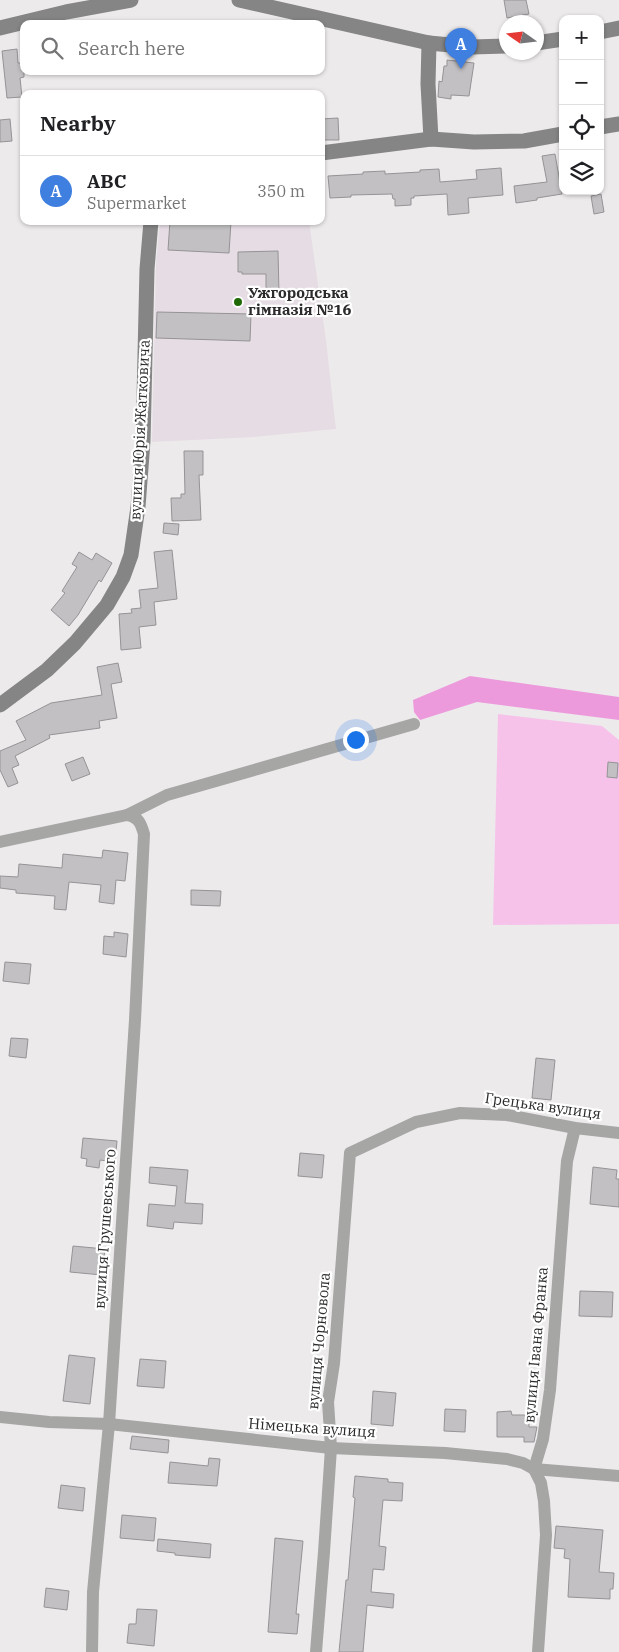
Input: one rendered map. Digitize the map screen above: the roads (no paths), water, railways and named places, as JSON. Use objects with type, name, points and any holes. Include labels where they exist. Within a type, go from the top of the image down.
[{"type":"street","points":[[33,20],[130,0]]},
{"type":"street","points":[[239,0],[429,43],[472,47],[499,46]]},
{"type":"street","points":[[0,28],[20,23]]},
{"type":"street","points":[[604,31],[619,28]]},
{"type":"street","points":[[544,43],[559,41]]},
{"type":"street","points":[[429,43],[428,84],[431,138]]},
{"type":"street","points":[[604,126],[619,124]]},
{"type":"street","points":[[325,152],[431,138],[474,142],[524,141],[559,135]]},
{"type":"street","name":"вулиця Юрія Жатковича","points":[[0,705],[47,670],[75,643],[107,605],[123,577],[131,555],[138,507],[143,441],[147,269],[151,225]]},
{"type":"street","points":[[0,842],[128,815],[167,794],[414,724]]},
{"type":"street","name":"вулиця Грушевського","points":[[92,1652],[93,1592],[109,1424],[135,1020],[144,834],[138,820],[128,815]]},
{"type":"street","name":"Грецька вулиця","points":[[350,1153],[416,1122],[460,1113],[507,1115],[575,1128],[619,1133]]},
{"type":"street","name":"вулиця Івана Франка","points":[[534,1469],[543,1439],[550,1390],[567,1161],[575,1128]]},
{"type":"street","name":"вулиця Чорновола","points":[[316,1652],[330,1448],[328,1402],[334,1363],[350,1153]]},
{"type":"street","name":"Німецька вулиця","points":[[0,1417],[49,1422],[109,1424],[330,1448],[445,1453],[507,1459],[523,1463],[534,1469],[619,1476]]},
{"type":"street","points":[[534,1469],[541,1483],[546,1535],[538,1652]]},
{"type":"place","name":"ABC","points":[[461,69]]},
{"type":"place","name":"Ужгородська гімназія №16","points":[[238,302]]}]
